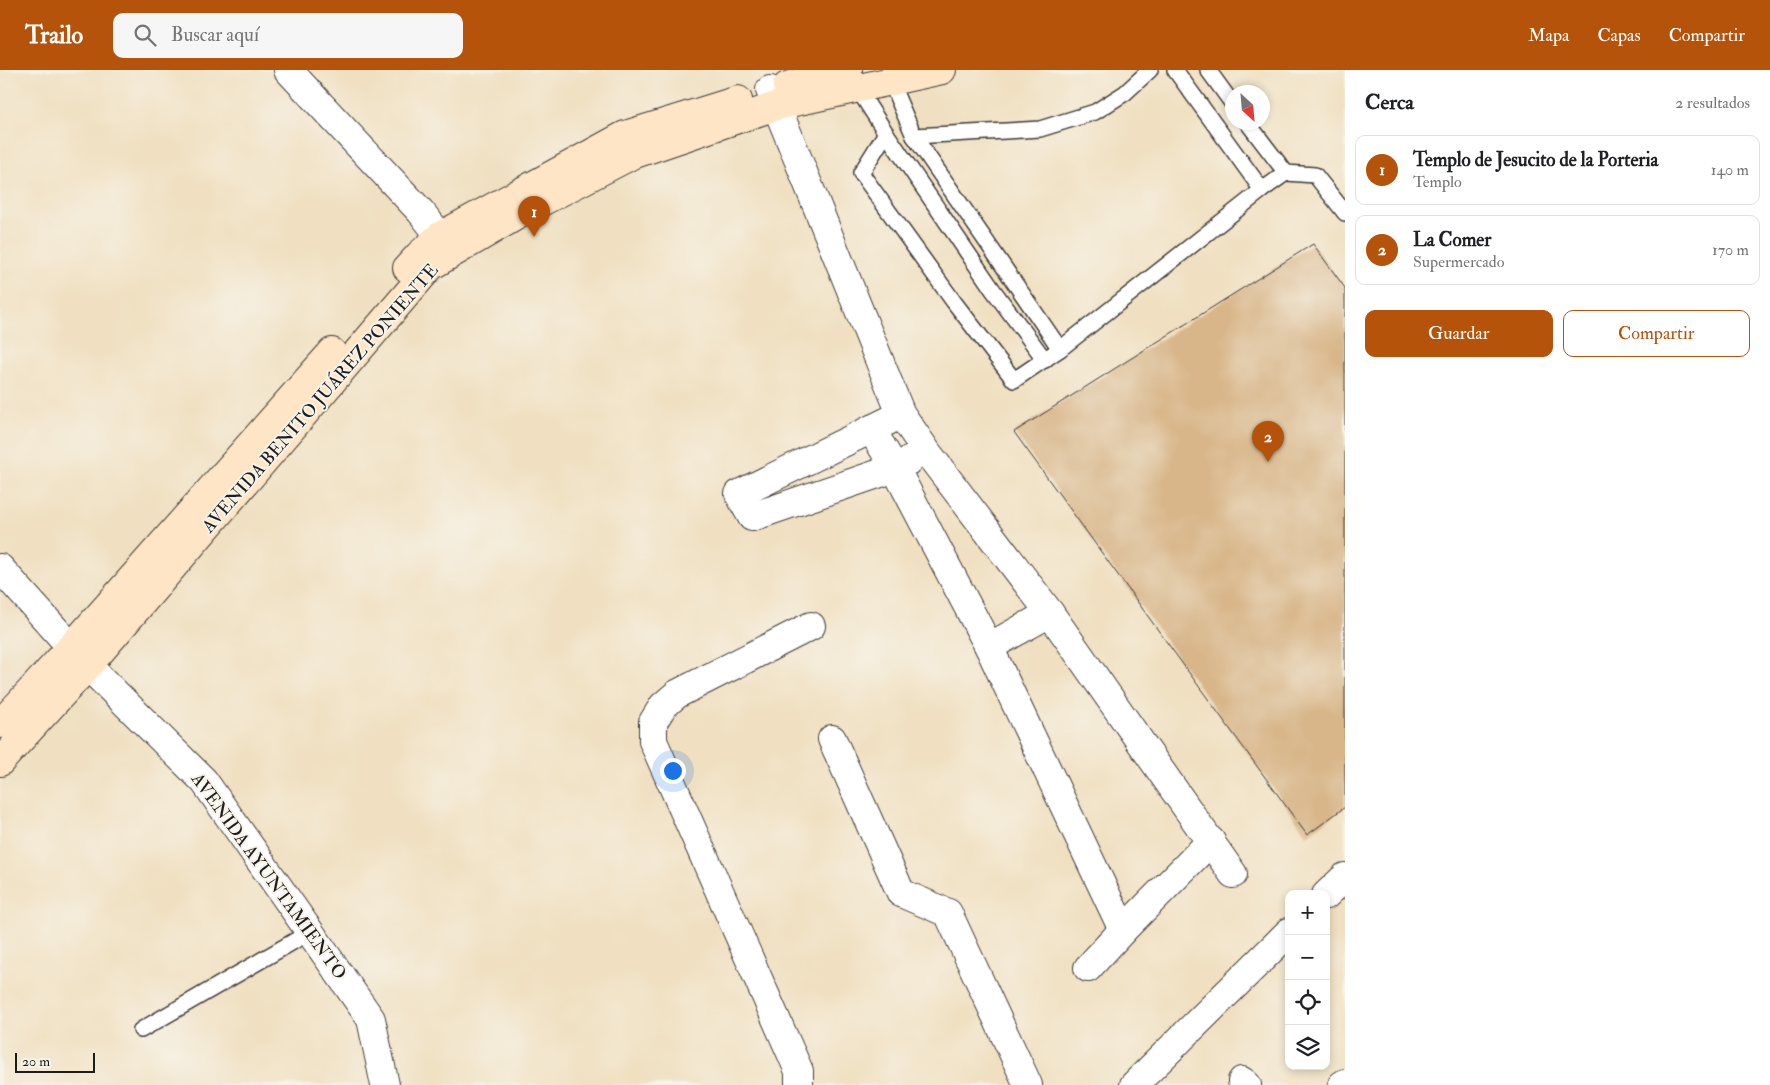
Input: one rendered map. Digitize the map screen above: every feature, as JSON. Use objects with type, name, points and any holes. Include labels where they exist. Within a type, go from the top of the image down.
[{"type":"main road","name":"AVENIDA BENITO JUÁREZ PONIENTE","points":[[0,762],[80,656],[419,255],[448,244],[625,135],[773,98],[851,76],[887,76],[942,70]]},
{"type":"main road","name":"AVENIDA BENITO JUÁREZ PONIENTE","points":[[0,724],[80,656]]},
{"type":"street","points":[[288,70],[421,212],[448,244]]},
{"type":"street","points":[[773,98],[901,414],[927,452],[1050,613],[1233,874]]},
{"type":"street","points":[[901,414],[739,494],[752,517],[895,468],[927,452]]},
{"type":"street","points":[[871,429],[895,468],[989,647],[1123,930]]},
{"type":"street","name":"AVENIDA AYUNTAMIENTO","points":[[0,568],[80,656],[204,781],[371,1019],[385,1085]]},
{"type":"street","points":[[989,647],[1050,613]]},
{"type":"street","points":[[799,1085],[799,1071],[653,741],[653,722],[663,706],[677,694],[811,626]]},
{"type":"street","points":[[832,739],[901,893],[948,912],[1028,1085]]},
{"type":"street","points":[[1088,968],[1210,840]]},
{"type":"street","points":[[1330,891],[1345,877]]},
{"type":"street","points":[[1134,1085],[1286,935]]},
{"type":"lane","points":[[914,136],[1040,129],[1095,112],[1125,93],[1150,70]]},
{"type":"lane","points":[[1175,70],[1262,190]]},
{"type":"lane","points":[[1208,70],[1225,93]]},
{"type":"lane","points":[[851,76],[886,132],[993,290],[1045,360]]},
{"type":"lane","points":[[887,76],[914,136],[1060,349]]},
{"type":"lane","points":[[1253,130],[1286,174]]},
{"type":"lane","points":[[886,132],[861,173],[954,302],[1014,380],[1060,349],[1262,190],[1286,174],[1315,175],[1345,213]]},
{"type":"lane","points":[[141,1030],[310,932]]},
{"type":"building","points":[[1313,244],[1345,288],[1345,807],[1307,835],[1014,432]]},
{"type":"place","name":"Templo de Jesucito de la Porteria","points":[[534,237]]},
{"type":"place","name":"La Comer","points":[[1268,462]]}]
